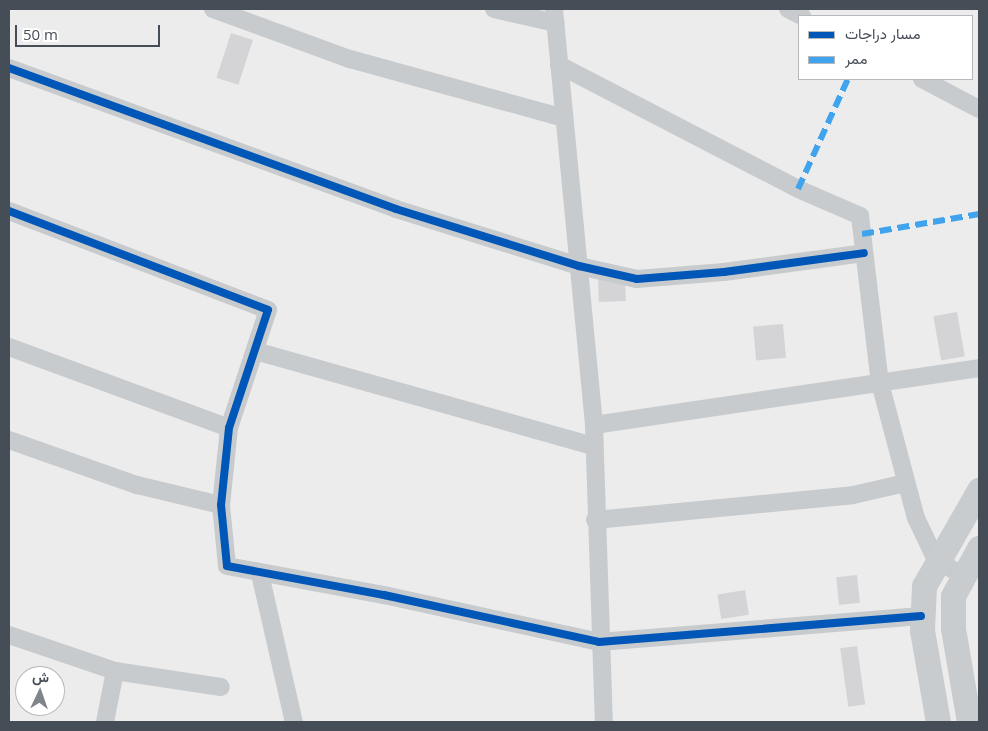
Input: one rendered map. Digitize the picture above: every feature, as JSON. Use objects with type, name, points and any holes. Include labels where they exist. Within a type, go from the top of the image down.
[{"type":"main road","points":[[938,722],[921,616],[924,586],[936,560],[979,490]]},
{"type":"main road","points":[[969,722],[954,636],[953,596],[962,576],[979,548]]},
{"type":"street","points":[[213,9],[350,59],[564,118]]},
{"type":"street","points":[[494,9],[554,16],[594,425],[599,642],[604,722]]},
{"type":"street","points":[[788,9],[800,15]]},
{"type":"street","points":[[559,65],[798,189],[860,216],[880,383],[906,483],[916,518],[936,560],[962,576]]},
{"type":"street","points":[[9,68],[396,210],[579,266],[637,279],[724,272],[864,253]]},
{"type":"street","points":[[924,80],[979,109]]},
{"type":"street","points":[[9,211],[268,310],[229,428],[221,505],[227,566],[260,574],[384,595],[599,642],[921,616]]},
{"type":"street","points":[[9,347],[229,428]]},
{"type":"street","points":[[255,351],[594,446]]},
{"type":"street","points":[[594,425],[979,368]]},
{"type":"street","points":[[9,440],[137,485],[221,505]]},
{"type":"street","points":[[595,520],[853,495],[906,483]]},
{"type":"street","points":[[260,574],[294,722]]},
{"type":"street","points":[[9,635],[115,671],[221,687]]},
{"type":"street","points":[[924,641],[954,636]]},
{"type":"street","points":[[105,722],[115,671]]},
{"type":"building","points":[[231,33],[253,40],[238,85],[216,78]]},
{"type":"building","points":[[625,278],[626,301],[599,302],[598,279]]},
{"type":"building","points":[[957,312],[965,356],[941,360],[933,316]]},
{"type":"building","points":[[783,324],[786,358],[756,360],[753,327]]},
{"type":"building","points":[[857,575],[860,603],[839,605],[836,577]]},
{"type":"building","points":[[745,590],[749,615],[721,619],[717,594]]},
{"type":"building","points":[[857,646],[865,704],[848,707],[840,648]]},
{"type":"marked path","points":[[798,189],[848,80]]},
{"type":"marked path","points":[[862,234],[979,214]]},
{"type":"cycle path","points":[[9,68],[396,209],[579,266],[637,279],[724,272],[864,253]]},
{"type":"cycle path","points":[[9,211],[268,310],[229,428],[221,505],[227,566],[384,595],[599,642],[921,616]]}]
